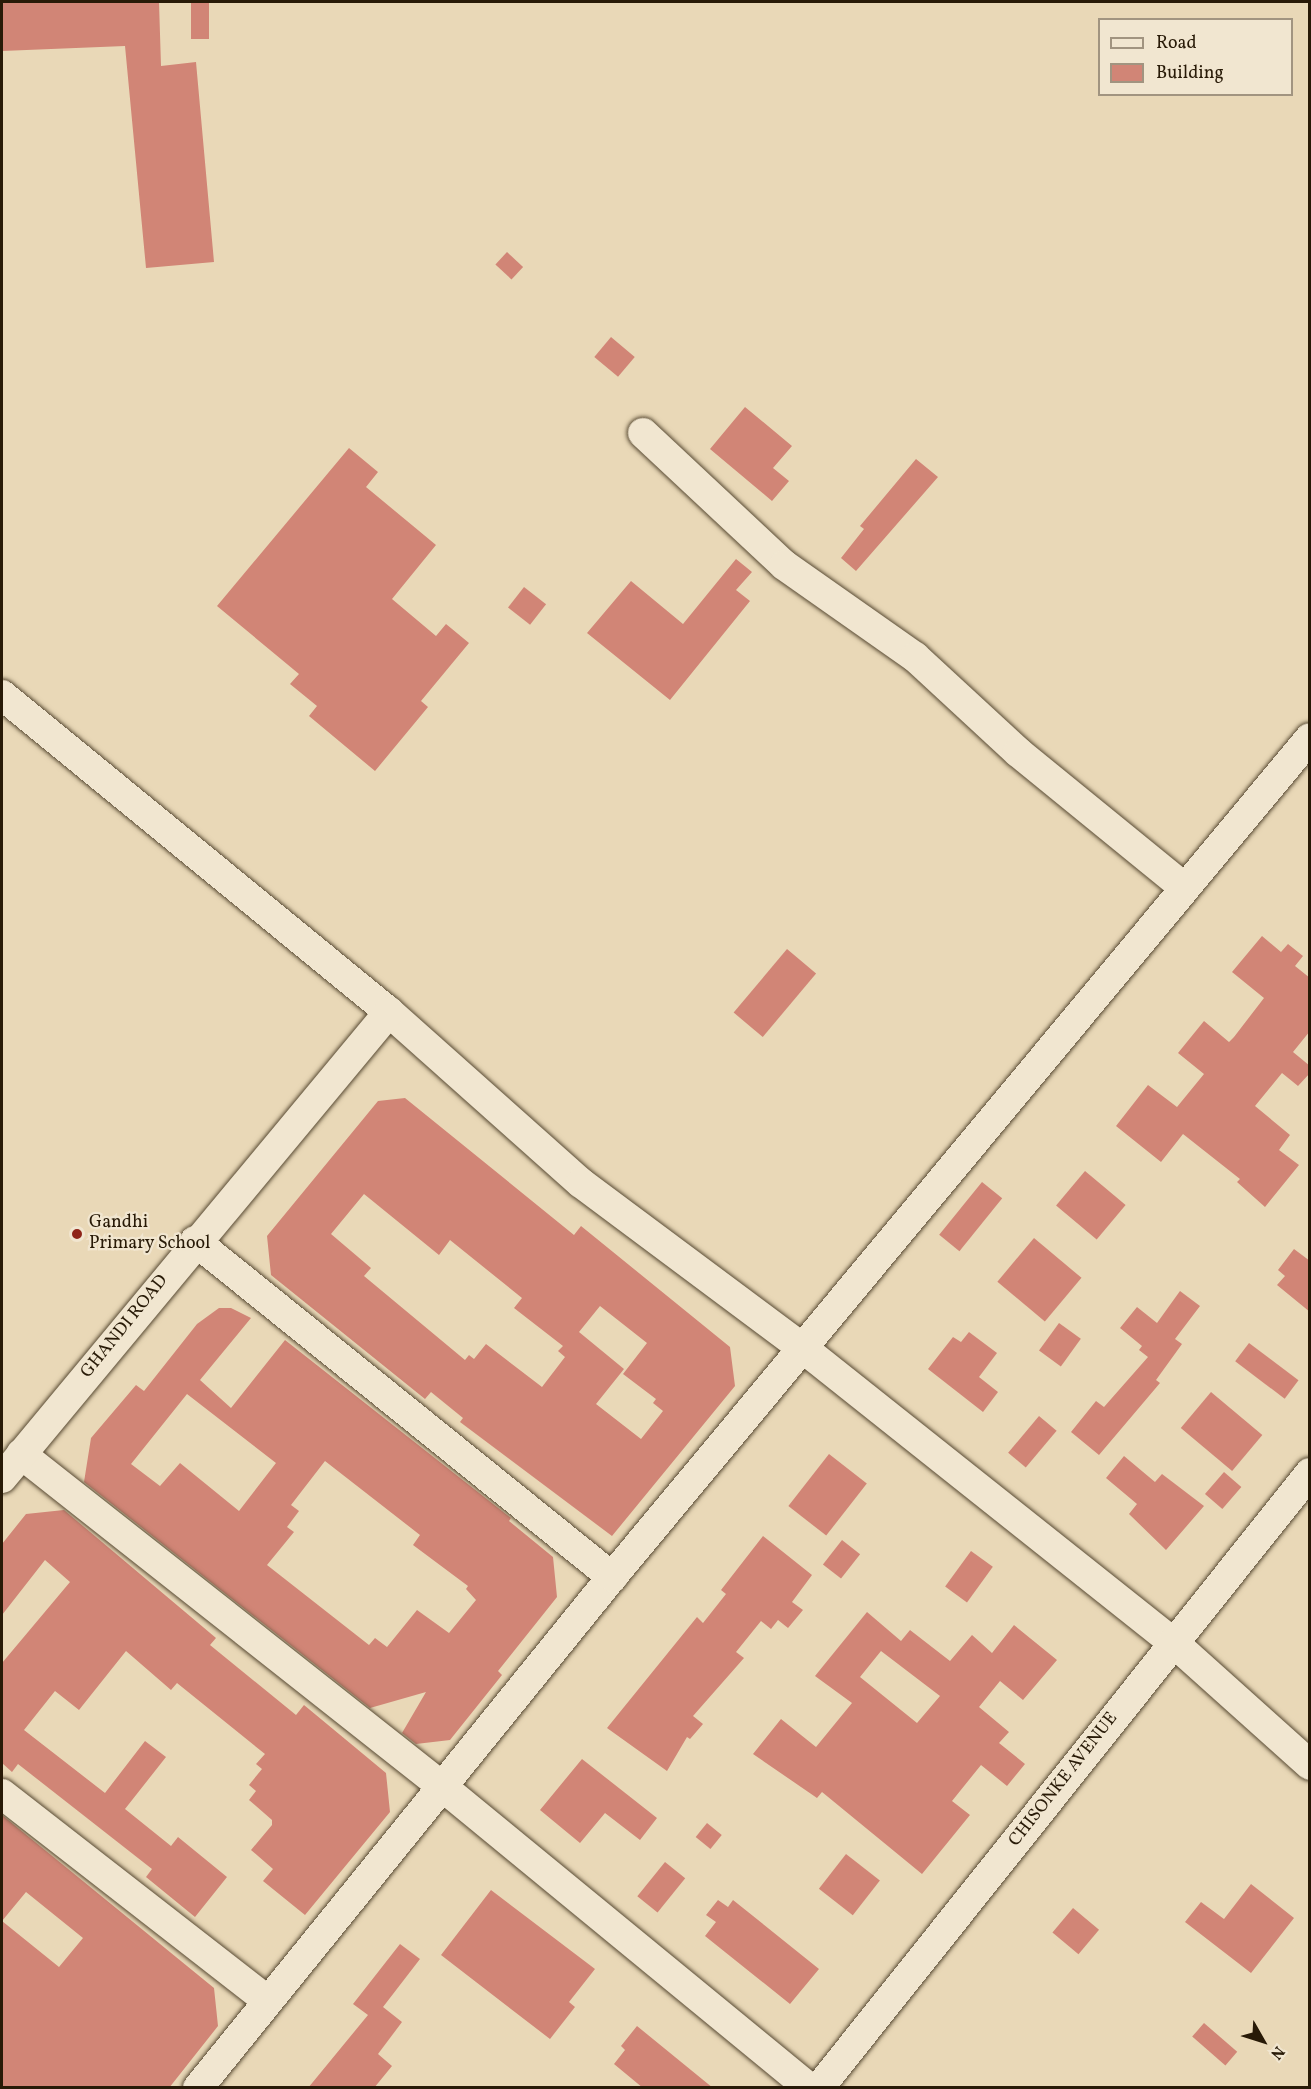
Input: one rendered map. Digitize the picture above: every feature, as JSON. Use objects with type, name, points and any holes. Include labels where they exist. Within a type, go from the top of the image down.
[{"type":"street","points":[[643,434],[784,565],[915,657],[1018,752],[1185,888]]},
{"type":"street","points":[[2,695],[389,1012],[581,1183],[804,1349],[1173,1642],[1310,1765]]},
{"type":"street","points":[[198,2088],[267,2000],[444,1788],[612,1577],[1310,738]]},
{"type":"street","name":"GHANDI ROAD","points":[[2,1478],[195,1241],[389,1012]]},
{"type":"street","points":[[195,1241],[612,1577]]},
{"type":"street","points":[[21,1454],[444,1788],[809,2088]]},
{"type":"street","name":"CHISONKE AVENUE","points":[[819,2088],[1310,1473]]},
{"type":"street","points":[[2,1794],[267,2000]]},
{"type":"building","points":[[2,2],[159,2],[161,66],[196,62],[214,262],[146,268],[125,46],[2,51]]},
{"type":"building","points":[[191,2],[209,2],[209,39],[191,39]]},
{"type":"building","points":[[507,252],[523,267],[511,279],[495,264]]},
{"type":"building","points":[[611,337],[635,357],[618,377],[594,357]]},
{"type":"building","points":[[745,407],[792,446],[773,468],[789,481],[772,501],[710,449]]},
{"type":"building","points":[[349,448],[378,472],[366,487],[436,545],[392,599],[436,636],[446,624],[469,643],[421,701],[428,707],[375,771],[309,716],[317,706],[290,684],[299,674],[217,606]]},
{"type":"building","points":[[916,459],[938,477],[856,571],[841,558],[864,529],[860,526]]},
{"type":"building","points":[[736,559],[752,572],[736,590],[750,601],[670,700],[587,633],[631,581],[683,624]]},
{"type":"building","points":[[524,587],[546,604],[530,625],[508,607]]},
{"type":"building","points":[[1262,936],[1281,952],[1288,944],[1303,956],[1295,966],[1310,978],[1310,1031],[1293,1052],[1310,1066],[1310,1073],[1298,1086],[1282,1073],[1255,1106],[1290,1135],[1279,1150],[1299,1165],[1265,1207],[1237,1182],[1240,1179],[1183,1134],[1161,1162],[1116,1126],[1148,1085],[1177,1107],[1204,1074],[1178,1053],[1204,1021],[1229,1042],[1264,998],[1232,972]]},
{"type":"building","points":[[787,949],[816,973],[763,1037],[734,1013]]},
{"type":"building","points":[[405,1098],[574,1235],[581,1226],[730,1347],[735,1386],[612,1536],[460,1422],[463,1418],[431,1392],[425,1399],[271,1275],[267,1236],[378,1101]],"holes":[[[364,1194],[439,1255],[450,1240],[522,1298],[514,1308],[563,1346],[558,1351],[565,1357],[542,1387],[486,1344],[474,1359],[469,1355],[465,1360],[364,1276],[371,1268],[331,1234]],[[600,1306],[647,1343],[623,1374],[656,1399],[653,1403],[663,1411],[641,1439],[596,1404],[624,1369],[579,1332]]]},
{"type":"building","points":[[1085,1171],[1126,1205],[1097,1240],[1056,1205]]},
{"type":"building","points":[[982,1182],[1002,1198],[959,1251],[939,1235]]},
{"type":"building","points":[[1034,1238],[1081,1278],[1045,1322],[997,1282]]},
{"type":"building","points":[[1294,1249],[1310,1261],[1310,1312],[1277,1285],[1285,1276],[1278,1270]]},
{"type":"building","points":[[1180,1291],[1200,1306],[1175,1339],[1182,1344],[1156,1380],[1160,1383],[1099,1455],[1071,1432],[1096,1401],[1104,1407],[1148,1357],[1139,1350],[1142,1346],[1120,1328],[1137,1307],[1157,1323]]},
{"type":"building","points":[[219,1308],[231,1308],[251,1318],[200,1380],[231,1408],[285,1340],[511,1518],[509,1521],[553,1557],[557,1597],[498,1671],[502,1675],[450,1740],[416,1744],[402,1733],[426,1692],[370,1708],[84,1482],[91,1438],[136,1385],[144,1391],[197,1324]],"holes":[[[187,1394],[276,1463],[239,1511],[180,1463],[160,1486],[131,1464]],[[325,1461],[420,1535],[413,1545],[468,1586],[466,1589],[476,1600],[449,1633],[417,1610],[387,1647],[375,1638],[369,1645],[267,1565],[294,1532],[287,1527],[299,1511],[291,1505]]]},
{"type":"building","points":[[1059,1323],[1081,1339],[1061,1366],[1039,1351]]},
{"type":"building","points":[[969,1332],[997,1353],[979,1377],[998,1392],[983,1412],[928,1369],[953,1337],[961,1342]]},
{"type":"building","points":[[1249,1343],[1299,1380],[1285,1399],[1235,1361]]},
{"type":"building","points":[[1211,1392],[1262,1435],[1232,1471],[1181,1428]]},
{"type":"building","points":[[1039,1416],[1057,1431],[1026,1468],[1008,1453]]},
{"type":"building","points":[[829,1454],[867,1484],[826,1536],[788,1506]]},
{"type":"building","points":[[1124,1456],[1155,1482],[1162,1474],[1204,1506],[1166,1550],[1129,1514],[1137,1504],[1106,1478]]},
{"type":"building","points":[[1224,1472],[1241,1487],[1222,1509],[1205,1494]]},
{"type":"building","points":[[64,1510],[216,1638],[210,1645],[296,1715],[304,1705],[386,1773],[390,1812],[305,1915],[263,1881],[273,1869],[251,1850],[272,1825],[272,1820],[249,1800],[256,1791],[249,1785],[262,1769],[256,1764],[265,1754],[177,1683],[171,1690],[126,1651],[79,1710],[55,1691],[24,1730],[105,1793],[145,1741],[166,1757],[125,1809],[171,1846],[178,1837],[227,1877],[195,1917],[146,1877],[152,1869],[18,1764],[12,1772],[2,1763],[2,1663],[70,1582],[45,1560],[2,1615],[2,1544],[26,1514]]},
{"type":"building","points":[[763,1536],[812,1575],[792,1602],[803,1610],[788,1628],[778,1620],[771,1629],[761,1621],[736,1652],[744,1658],[693,1716],[703,1724],[690,1739],[687,1737],[667,1771],[607,1728],[697,1617],[703,1623],[726,1594],[721,1590]]},
{"type":"building","points":[[842,1540],[860,1554],[841,1579],[823,1564]]},
{"type":"building","points":[[971,1551],[993,1567],[967,1602],[945,1587]]},
{"type":"building","points":[[867,1612],[901,1641],[910,1630],[950,1661],[972,1635],[992,1653],[1014,1625],[1057,1660],[1023,1700],[1000,1681],[979,1707],[1009,1732],[999,1743],[1025,1764],[1007,1786],[981,1765],[952,1801],[970,1815],[922,1874],[822,1792],[817,1798],[753,1754],[781,1719],[816,1747],[852,1703],[815,1676]],"holes":[[[881,1651],[940,1696],[917,1723],[860,1677]]]},
{"type":"building","points":[[582,1759],[657,1818],[640,1840],[605,1813],[580,1843],[540,1810]]},
{"type":"building","points":[[2,1815],[214,1988],[218,2026],[169,2088],[2,2088]],"holes":[[[26,1892],[83,1938],[59,1967],[2,1921]]]},
{"type":"building","points":[[707,1823],[722,1835],[710,1849],[696,1837]]},
{"type":"building","points":[[846,1854],[880,1880],[853,1915],[819,1889]]},
{"type":"building","points":[[665,1862],[685,1878],[658,1913],[637,1896]]},
{"type":"building","points":[[1251,1884],[1294,1918],[1251,1973],[1185,1922],[1201,1902],[1224,1919]]},
{"type":"building","points":[[491,1890],[595,1969],[569,2002],[575,2007],[550,2039],[441,1955]]},
{"type":"building","points":[[718,1900],[728,1907],[733,1900],[819,1969],[790,2004],[705,1936],[716,1922],[706,1915]]},
{"type":"building","points":[[1073,1908],[1099,1930],[1078,1954],[1052,1933]]},
{"type":"building","points":[[400,1944],[420,1959],[383,2007],[402,2022],[378,2054],[392,2066],[374,2088],[308,2088],[368,2015],[353,2004]]},
{"type":"building","points":[[1204,2023],[1237,2052],[1225,2065],[1192,2037]]},
{"type":"building","points":[[637,2026],[713,2088],[643,2088],[614,2064],[625,2050],[621,2046]]},
{"type":"place","name":"Gandhi Primary School","points":[[77,1234]]}]
